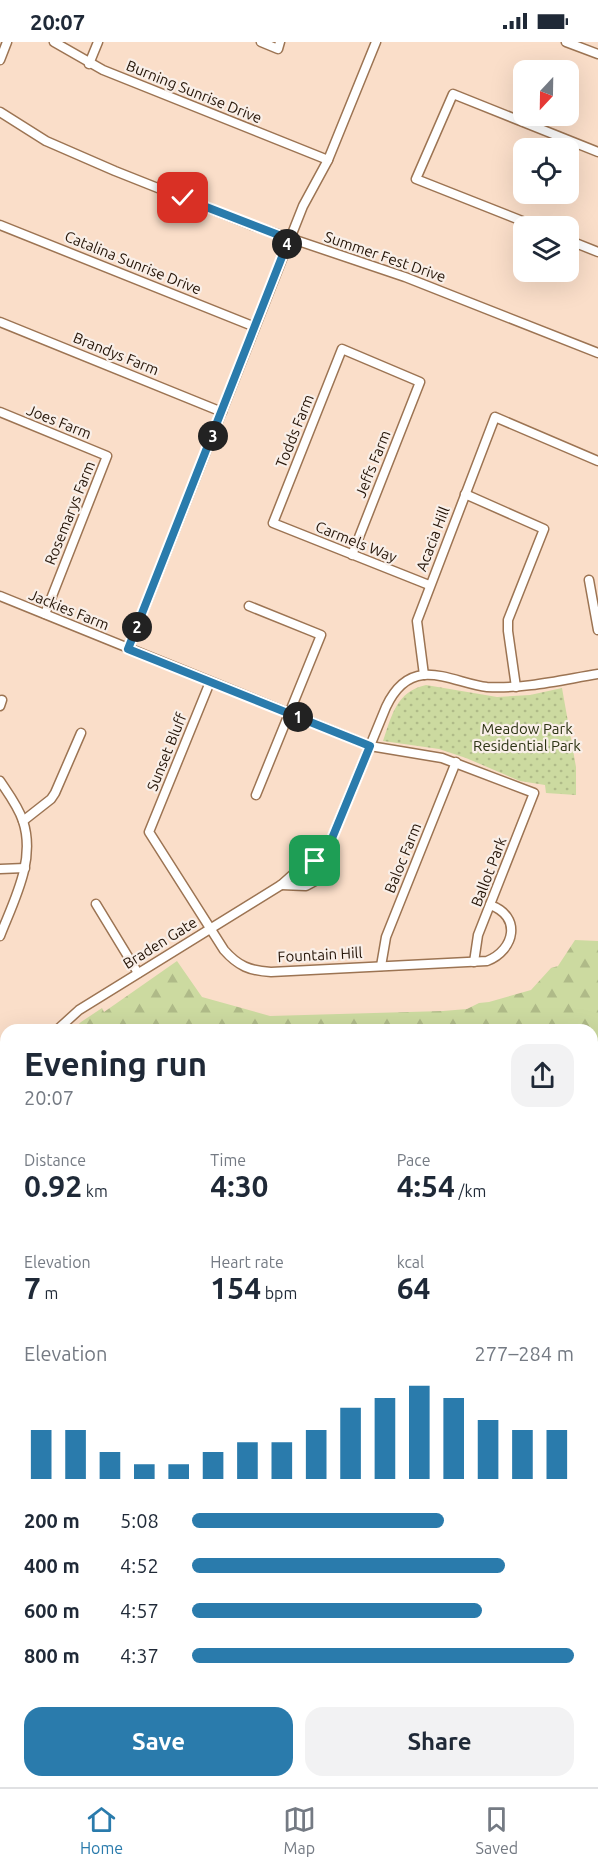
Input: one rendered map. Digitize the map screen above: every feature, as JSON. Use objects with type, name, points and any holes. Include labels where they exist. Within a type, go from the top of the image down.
[{"type":"street","points":[[0,60],[7,42]]},
{"type":"street","name":"Burning Sunrise Drive","points":[[54,42],[89,64],[328,160]]},
{"type":"street","points":[[89,64],[98,42]]},
{"type":"street","points":[[261,42],[279,45]]},
{"type":"street","points":[[128,649],[289,239],[306,200],[328,160],[376,42]]},
{"type":"street","points":[[566,42],[598,54]]},
{"type":"street","points":[[513,217],[416,179],[453,94],[598,152]]},
{"type":"street","name":"Summer Fest Drive","points":[[0,112],[46,141],[73,154],[251,225],[405,277],[598,353]]},
{"type":"street","name":"Catalina Sunrise Drive","points":[[0,225],[255,327]]},
{"type":"street","points":[[579,244],[598,252]]},
{"type":"street","name":"Brandys Farm","points":[[0,322],[222,412]]},
{"type":"street","name":"Todds Farm","points":[[273,523],[342,349],[420,382]]},
{"type":"street","name":"Jeffs Farm","points":[[352,555],[420,382]]},
{"type":"street","name":"Joes Farm","points":[[0,412],[107,456]]},
{"type":"street","name":"Acacia Hill","points":[[424,675],[417,621],[495,417],[598,460]]},
{"type":"street","name":"Rosemarys Farm","points":[[45,614],[107,456]]},
{"type":"street","points":[[465,494],[544,529],[508,621],[516,687]]},
{"type":"street","name":"Carmels Way","points":[[273,523],[429,585]]},
{"type":"street","points":[[589,580],[598,630]]},
{"type":"street","name":"Jackies Farm","points":[[0,596],[370,746],[456,762],[534,793]]},
{"type":"street","points":[[249,606],[321,635],[256,795]]},
{"type":"street","points":[[281,885],[306,886],[319,879],[326,853],[392,696],[410,679],[424,675],[486,687],[516,687],[598,674]]},
{"type":"street","name":"Sunset Bluff","points":[[149,832],[210,682]]},
{"type":"street","points":[[23,821],[51,800],[81,733]]},
{"type":"street","name":"Baloc Farm","points":[[381,966],[386,937],[456,762]]},
{"type":"street","points":[[0,781],[23,821],[27,847],[25,868],[0,936]]},
{"type":"street","name":"Ballot Park","points":[[474,962],[477,942],[490,905],[534,793]]},
{"type":"street","name":"Fountain Hill","points":[[149,832],[231,958],[238,964],[257,971],[487,961],[503,952],[511,933],[510,920],[505,912],[490,905]]},
{"type":"street","name":"Braden Gate","points":[[64,1024],[79,1010],[281,885],[300,868],[326,853]]},
{"type":"street","points":[[0,869],[25,868]]},
{"type":"street","points":[[96,904],[138,973]]},
{"type":"green space","name":"Meadow Park Residential Park","points":[[426,685],[497,697],[530,695],[562,688],[576,767],[576,795],[546,793],[545,785],[520,781],[439,749],[383,741],[393,714],[402,699],[416,688]]},
{"type":"green space","points":[[575,940],[598,941],[598,1024],[79,1024],[102,1008],[104,1012],[177,961],[202,997],[270,1016],[467,1009],[479,1003],[531,990],[551,968],[558,966]]},
{"type":"route","points":[[183,198],[289,239],[128,649],[370,746],[326,853],[315,861]]}]
